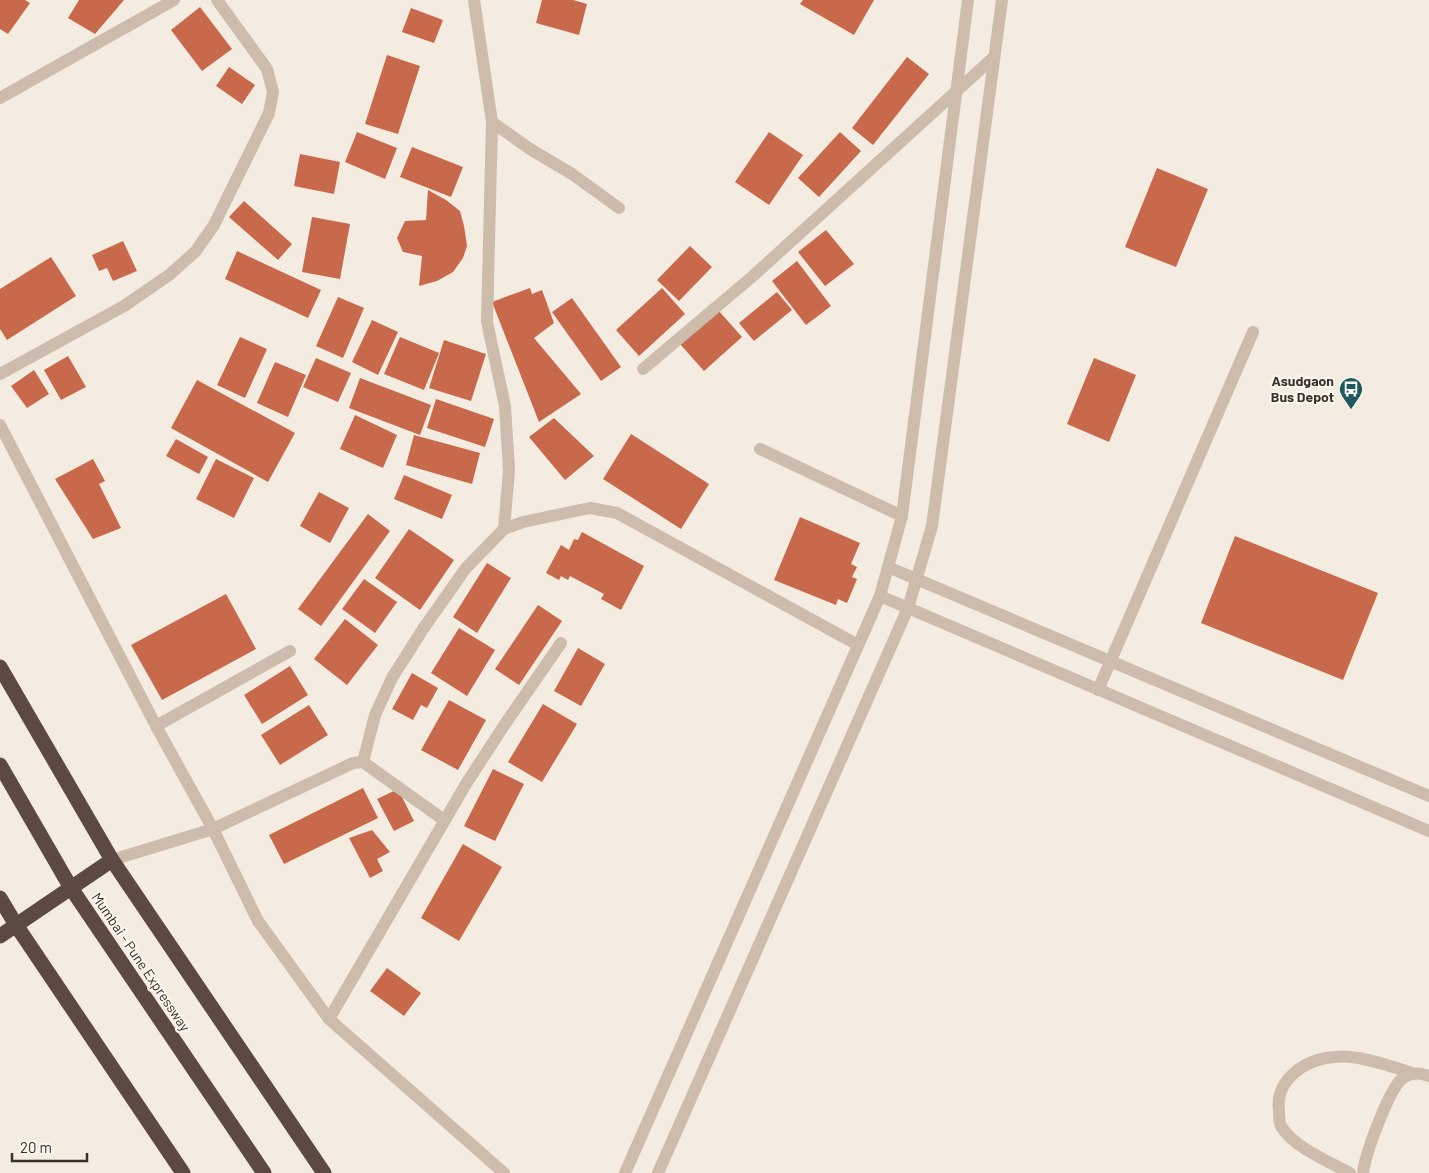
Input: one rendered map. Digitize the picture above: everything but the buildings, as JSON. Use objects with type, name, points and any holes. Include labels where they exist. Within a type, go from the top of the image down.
[{"type":"highway","points":[[0,667],[112,860],[324,1173]]},
{"type":"highway","name":"Mumbai - Pune Expressway","points":[[0,765],[72,888],[264,1173]]},
{"type":"highway","points":[[0,936],[112,860]]},
{"type":"highway","points":[[0,898],[16,925],[183,1173]]},
{"type":"street","points":[[0,98],[174,0]]},
{"type":"street","points":[[0,374],[124,306],[161,280],[195,252],[214,225],[270,113],[273,92],[268,70],[217,0]]},
{"type":"street","points":[[474,0],[492,122],[487,322],[505,406],[509,470],[504,529]]},
{"type":"street","points":[[658,1173],[908,608],[932,526],[1002,0]]},
{"type":"street","points":[[625,1173],[880,596],[902,516],[966,1]]},
{"type":"street","points":[[644,369],[753,276],[994,57]]},
{"type":"street","points":[[492,122],[530,150],[572,174],[619,208]]},
{"type":"street","points":[[1098,690],[1253,332]]},
{"type":"street","points":[[0,425],[156,726],[213,829],[258,921],[329,1019],[504,1173]]},
{"type":"street","points":[[760,449],[902,516]]},
{"type":"street","points":[[363,762],[375,714],[392,678],[423,629],[466,568],[504,529],[523,522],[590,508],[616,513],[858,645]]},
{"type":"street","points":[[888,568],[1429,796]]},
{"type":"street","points":[[880,596],[1429,831]]},
{"type":"street","points":[[329,1019],[444,820],[503,727],[561,643]]},
{"type":"street","points":[[156,726],[290,652]]},
{"type":"street","points":[[112,860],[213,829],[352,763],[363,762],[444,820]]},
{"type":"street","points":[[1350,1173],[1321,1158],[1293,1140],[1280,1125],[1278,1105],[1283,1086],[1296,1070],[1314,1060],[1336,1056],[1374,1061],[1412,1073],[1429,1076]]},
{"type":"street","points":[[1364,1173],[1364,1165],[1394,1088],[1402,1079],[1412,1073]]},
{"type":"place","name":"Asudgaon Bus Depot","points":[[1351,410]]}]
